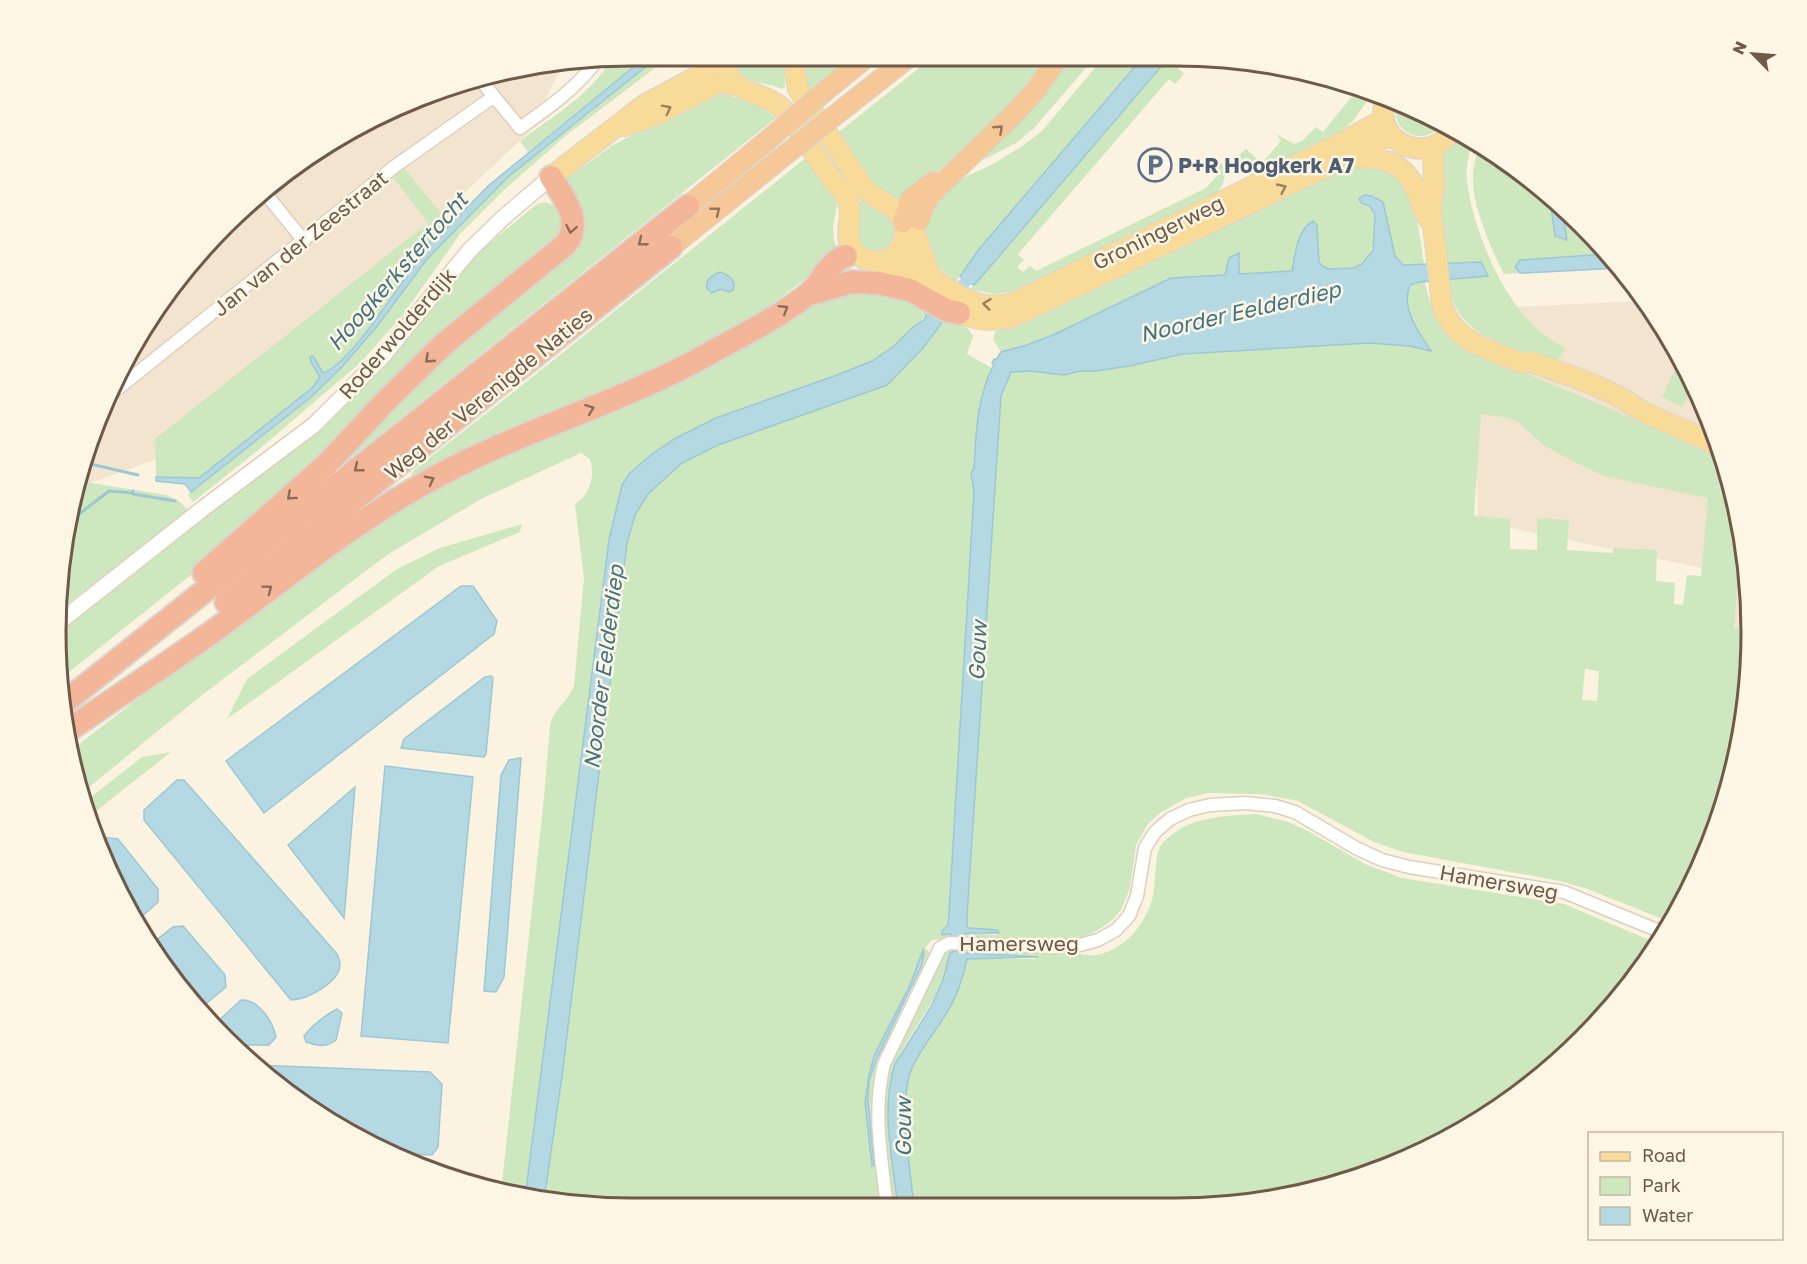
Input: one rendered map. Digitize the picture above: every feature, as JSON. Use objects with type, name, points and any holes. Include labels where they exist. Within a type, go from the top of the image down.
[{"type":"highway","name":"Weg der Verenigde Naties","points":[[73,696],[688,206],[856,66]]},
{"type":"highway","name":"Weg der Verenigde Naties","points":[[74,725],[897,66]]},
{"type":"highway","points":[[910,236],[928,197],[1021,106],[1036,90],[1052,66]]},
{"type":"highway","points":[[73,696],[211,566],[326,465],[445,343],[565,245],[572,234],[572,215],[551,177]]},
{"type":"highway","points":[[74,726],[226,622],[366,518],[422,484],[521,436],[661,379],[761,324],[808,294],[822,280],[832,263],[851,255]]},
{"type":"highway","points":[[808,294],[845,283],[867,282],[910,290],[950,304]]},
{"type":"main road","name":"Roderwolderdijk","points":[[551,177],[644,105],[698,76],[708,66]]},
{"type":"main road","points":[[726,66],[735,85],[748,93],[777,104],[786,112],[832,180],[845,206],[838,238],[840,246],[851,255],[867,260],[882,261],[893,256],[910,236]]},
{"type":"main road","points":[[796,66],[795,79],[798,89],[864,188],[876,199],[895,209],[910,236]]},
{"type":"main road","name":"Roderwolderdijk","points":[[613,130],[651,117],[715,85],[722,83],[735,85]]},
{"type":"main road","points":[[1385,109],[1386,126],[1393,137],[1402,144],[1424,147]]},
{"type":"main road","name":"Groningerweg","points":[[950,304],[978,303],[993,306],[1017,301],[1341,143],[1380,122],[1385,109]]},
{"type":"main road","points":[[1447,136],[1444,140],[1424,147],[1417,153],[1422,187],[1432,217],[1444,311],[1449,323],[1470,341],[1522,363],[1531,362],[1575,378],[1623,399],[1642,412],[1707,440]]},
{"type":"main road","name":"Groningerweg","points":[[910,236],[930,274],[950,304],[974,319],[989,321],[1020,315],[1365,147],[1393,137]]},
{"type":"main road","points":[[1347,157],[1375,157],[1397,165],[1413,183],[1422,208],[1432,217]]},
{"type":"main road","points":[[851,255],[857,266],[879,272],[888,270],[899,264],[910,236]]},
{"type":"main road","points":[[888,270],[950,304]]},
{"type":"street","points":[[485,85],[520,128],[556,102],[586,76],[592,67]]},
{"type":"street","name":"Jan van der Zeestraat","points":[[121,388],[394,168],[494,97]]},
{"type":"street","name":"Roderwolderdijk","points":[[66,617],[201,510],[314,425],[382,357],[486,233],[551,177]]},
{"type":"street","points":[[269,197],[304,241]]},
{"type":"street","name":"Hamersweg","points":[[886,1198],[877,1109],[879,1084],[884,1064],[940,948],[950,943],[1056,947],[1080,945],[1098,940],[1116,930],[1129,916],[1137,896],[1145,848],[1155,832],[1170,819],[1189,810],[1210,805],[1275,806],[1295,812],[1356,848],[1382,860],[1409,867],[1564,892],[1656,930]]},
{"type":"shaded area","points":[[559,71],[532,129],[201,443],[85,485],[109,415],[124,382],[161,318],[206,259],[259,206],[287,183],[318,161],[382,124],[415,109],[486,85]]},
{"type":"shaded area","points":[[1634,301],[1683,382],[1711,450],[1730,522],[1740,595],[1741,629],[1736,629],[1721,572],[1478,521],[1474,309]]},
{"type":"green space","points":[[635,66],[528,152],[520,141],[583,94],[607,67]]},
{"type":"green space","points":[[647,66],[658,66],[564,137],[503,191],[460,234],[402,316],[360,363],[193,502],[188,495],[191,492],[311,397],[341,368],[378,325],[427,259],[508,177]]},
{"type":"green space","points":[[737,66],[786,66],[785,87],[782,89],[752,80],[740,73]]},
{"type":"green space","points":[[802,66],[841,66],[806,94]]},
{"type":"green space","points":[[922,66],[1046,66],[968,148],[914,190],[902,209],[880,196],[834,136]]},
{"type":"green space","points":[[1063,66],[1087,66],[1035,127],[1016,143],[981,161]]},
{"type":"green space","points":[[1097,66],[1135,66],[980,248],[956,281],[936,265],[923,231],[925,212],[941,188],[993,164],[1042,131]]},
{"type":"green space","points":[[1161,66],[1180,66],[1178,68],[1184,74],[1175,84],[1169,79],[1018,254],[1024,260],[1017,267],[1023,272],[1030,266],[1036,271],[1206,188],[1221,171],[1215,166],[1220,162],[1225,172],[1224,181],[1218,192],[1017,291],[994,294],[970,289]]},
{"type":"green space","points":[[723,93],[763,108],[776,118],[353,456],[346,449],[365,428],[574,243],[564,184],[566,179],[613,145],[706,96]]},
{"type":"green space","points":[[1353,95],[1368,100],[1354,120],[1336,135],[1252,176],[1245,174],[1233,160],[1246,149],[1262,163],[1281,141],[1276,134],[1294,144],[1302,141],[1316,127],[1323,132]]},
{"type":"green space","points":[[1396,111],[1436,130],[1427,135],[1410,134],[1398,123]]},
{"type":"green space","points":[[1451,138],[1470,149],[1467,181],[1481,237],[1498,276],[1520,310],[1539,331],[1565,349],[1554,367],[1484,335],[1460,315],[1451,294],[1449,280],[1481,277],[1481,262],[1448,263],[1438,184],[1442,148]]},
{"type":"green space","points":[[1477,154],[1520,183],[1551,209],[1555,236],[1566,239],[1564,221],[1597,255],[1520,260],[1516,267],[1520,273],[1504,274],[1488,240],[1479,213],[1474,188]]},
{"type":"green space","points":[[808,156],[835,196],[837,206],[833,227],[838,254],[760,313],[718,340],[412,478],[414,470]]},
{"type":"green space","points":[[1359,161],[1399,174],[1416,212],[1424,264],[1403,266],[1395,256],[1383,203],[1370,206],[1375,222],[1373,242],[1366,260],[1356,266],[1334,269],[1321,265],[1317,225],[1297,245],[1293,271],[1238,274],[1240,258],[1229,258],[1225,275],[1171,278],[1053,335],[1024,346],[1001,352],[993,339],[996,331],[1020,326]]},
{"type":"green space","points":[[404,168],[450,225],[437,238],[430,241],[428,249],[363,337],[335,366],[323,373],[315,362],[311,362],[320,376],[312,388],[199,478],[156,477],[155,439],[428,223],[393,177]]},
{"type":"green space","points":[[300,174],[276,196],[274,194]]},
{"type":"green space","points":[[862,200],[892,220],[896,226],[897,232],[885,252],[867,252],[857,242],[857,203]]},
{"type":"green space","points":[[265,201],[267,203],[235,229]]},
{"type":"green space","points":[[544,202],[560,207],[563,236],[434,340],[299,475],[202,566],[67,673],[66,628],[332,417],[383,369],[473,257],[537,204]]},
{"type":"green space","points":[[1425,282],[1436,317],[1446,333],[1460,346],[1711,451],[1722,486],[1736,558],[1738,579],[1734,627],[1741,628],[1740,669],[1730,742],[1711,814],[1683,882],[1663,919],[1585,888],[1560,881],[1403,852],[1374,842],[1298,801],[1261,794],[1209,793],[1186,798],[1160,813],[1148,824],[1136,845],[1130,888],[1121,910],[1098,930],[1075,941],[1054,944],[941,939],[932,940],[925,948],[929,952],[930,960],[881,1068],[885,1198],[632,1198],[595,1197],[545,1191],[562,1076],[627,543],[635,515],[648,494],[682,463],[718,445],[887,385],[923,348],[942,324],[928,314],[894,346],[872,361],[716,418],[676,438],[630,473],[609,540],[526,1188],[502,1183],[550,725],[574,686],[584,578],[575,504],[585,495],[592,478],[590,459],[581,453],[481,499],[387,555],[202,695],[88,788],[78,745],[240,620],[378,524],[443,485],[502,455],[782,326],[831,293],[892,290],[966,326],[973,336],[967,354],[992,368],[980,404],[974,468],[971,473],[974,492],[949,913],[948,925],[942,931],[943,935],[950,934],[961,939],[967,933],[997,935],[999,933],[997,930],[969,929],[967,916],[1001,396],[1011,372],[1031,371],[1064,375],[1129,366],[1183,354],[1369,343],[1409,346],[1430,351],[1412,319],[1407,294],[1410,285]],"holes":[[[1481,414],[1509,418],[1518,422],[1542,444],[1604,476],[1708,498],[1701,576],[1687,575],[1683,605],[1674,604],[1675,583],[1656,581],[1657,550],[1613,548],[1613,553],[1567,550],[1569,520],[1537,518],[1537,550],[1510,549],[1510,519],[1474,516]],[[1585,669],[1599,671],[1597,701],[1582,700]],[[924,950],[918,976],[881,1050],[869,1081],[868,1112],[873,1166],[865,1103],[869,1075],[874,1056],[910,985]]]},
{"type":"green space","points":[[1676,369],[1689,395],[1682,407],[1662,397]]},
{"type":"green space","points":[[86,482],[166,495],[178,500],[188,510],[67,604],[71,558]]},
{"type":"green space","points":[[522,524],[520,532],[439,566],[227,719],[247,679],[397,569],[440,548]]},
{"type":"green space","points":[[171,752],[95,812],[91,797],[142,757]]},
{"type":"green space","points":[[1256,814],[1288,822],[1365,864],[1402,878],[1564,904],[1650,940],[1601,1005],[1548,1058],[1520,1081],[1489,1103],[1425,1140],[1357,1168],[1285,1187],[1212,1197],[913,1198],[905,1118],[908,1083],[912,1068],[953,1001],[967,959],[1036,959],[1037,957],[967,953],[961,949],[949,956],[946,971],[934,999],[903,1049],[891,1078],[888,1115],[897,1198],[889,1198],[881,1123],[884,1075],[946,948],[1041,948],[1096,955],[1116,948],[1140,926],[1150,906],[1158,853],[1165,840],[1188,825],[1221,817]]},
{"type":"water","points":[[635,66],[647,66],[508,177],[427,259],[378,325],[341,368],[311,397],[191,492],[185,484],[156,481],[156,477],[199,478],[312,388],[320,377],[310,357],[313,356],[323,373],[349,353],[428,249],[430,241],[437,238],[488,186]]},
{"type":"water","points":[[1135,66],[1161,66],[974,285],[960,276],[980,248]]},
{"type":"water","points":[[1364,195],[1372,196],[1383,202],[1395,256],[1403,265],[1481,262],[1488,276],[1419,282],[1410,285],[1407,302],[1409,311],[1416,328],[1431,351],[1409,346],[1369,343],[1183,354],[1129,366],[1064,375],[1031,371],[1011,372],[1001,396],[967,916],[967,927],[997,930],[999,933],[967,933],[962,939],[950,934],[942,935],[942,931],[948,925],[949,913],[974,492],[971,473],[974,468],[981,402],[994,359],[996,360],[1001,352],[1053,335],[1171,278],[1225,275],[1229,258],[1239,253],[1239,274],[1292,271],[1300,237],[1303,230],[1313,221],[1317,225],[1319,262],[1322,266],[1329,269],[1353,268],[1362,264],[1373,250],[1375,215],[1370,206],[1361,203],[1359,199]]},
{"type":"water","points":[[1551,209],[1564,221],[1567,240],[1555,236]]},
{"type":"water","points":[[1597,255],[1609,268],[1520,273],[1515,267],[1520,260]]},
{"type":"water","points":[[720,272],[731,279],[734,284],[733,290],[729,292],[721,289],[712,293],[707,289],[708,280]]},
{"type":"water","name":"Noorder Eelderdiep","points":[[927,314],[942,323],[923,348],[887,385],[718,445],[682,463],[648,494],[635,515],[627,543],[562,1076],[545,1191],[526,1188],[609,540],[622,485],[630,473],[676,438],[716,418],[872,361],[894,346],[913,327],[924,320]]},
{"type":"water","points":[[461,586],[473,586],[497,621],[494,634],[264,813],[226,761]]},
{"type":"water","points":[[485,677],[493,678],[484,757],[401,748],[404,739]]},
{"type":"water","points":[[521,758],[504,977],[496,992],[484,991],[501,775],[509,760]]},
{"type":"water","points":[[385,766],[473,777],[448,1043],[361,1036]]},
{"type":"water","points":[[177,780],[184,780],[337,954],[340,963],[339,971],[335,978],[322,989],[305,997],[291,1000],[144,820],[144,810]]},
{"type":"water","points":[[355,787],[344,918],[288,845]]},
{"type":"water","points":[[105,837],[118,839],[158,889],[158,902],[143,916],[124,882]]},
{"type":"water","points":[[183,926],[225,975],[226,987],[205,1004],[157,940],[173,927]]},
{"type":"water","name":"Gouw","points":[[958,949],[967,953],[1038,957],[967,959],[953,1001],[912,1068],[908,1083],[905,1118],[913,1198],[897,1198],[888,1117],[891,1081],[895,1064],[932,1005],[943,980],[950,953]]},
{"type":"water","points":[[923,950],[921,967],[876,1060],[869,1081],[868,1102],[874,1164],[872,1166],[865,1103],[869,1075],[874,1056],[910,985]]},
{"type":"water","points":[[241,1000],[248,1001],[264,1012],[276,1037],[269,1045],[246,1045],[220,1019]]},
{"type":"water","points":[[337,1009],[342,1013],[336,1040],[322,1046],[306,1042],[304,1036],[312,1027]]},
{"type":"water","points":[[268,1066],[430,1072],[442,1084],[438,1147],[432,1155],[413,1154],[349,1122],[318,1103]]},
{"type":"waterway","points":[[931,323],[977,268]]},
{"type":"waterway","name":"Hoogkerkstertocht","points":[[92,464],[138,475]]},
{"type":"waterway","points":[[79,514],[109,491],[132,493],[133,491]]},
{"type":"waterway","points":[[133,494],[175,501]]},
{"type":"place","name":"P+R Hoogkerk A7","points":[[1155,165]]}]
